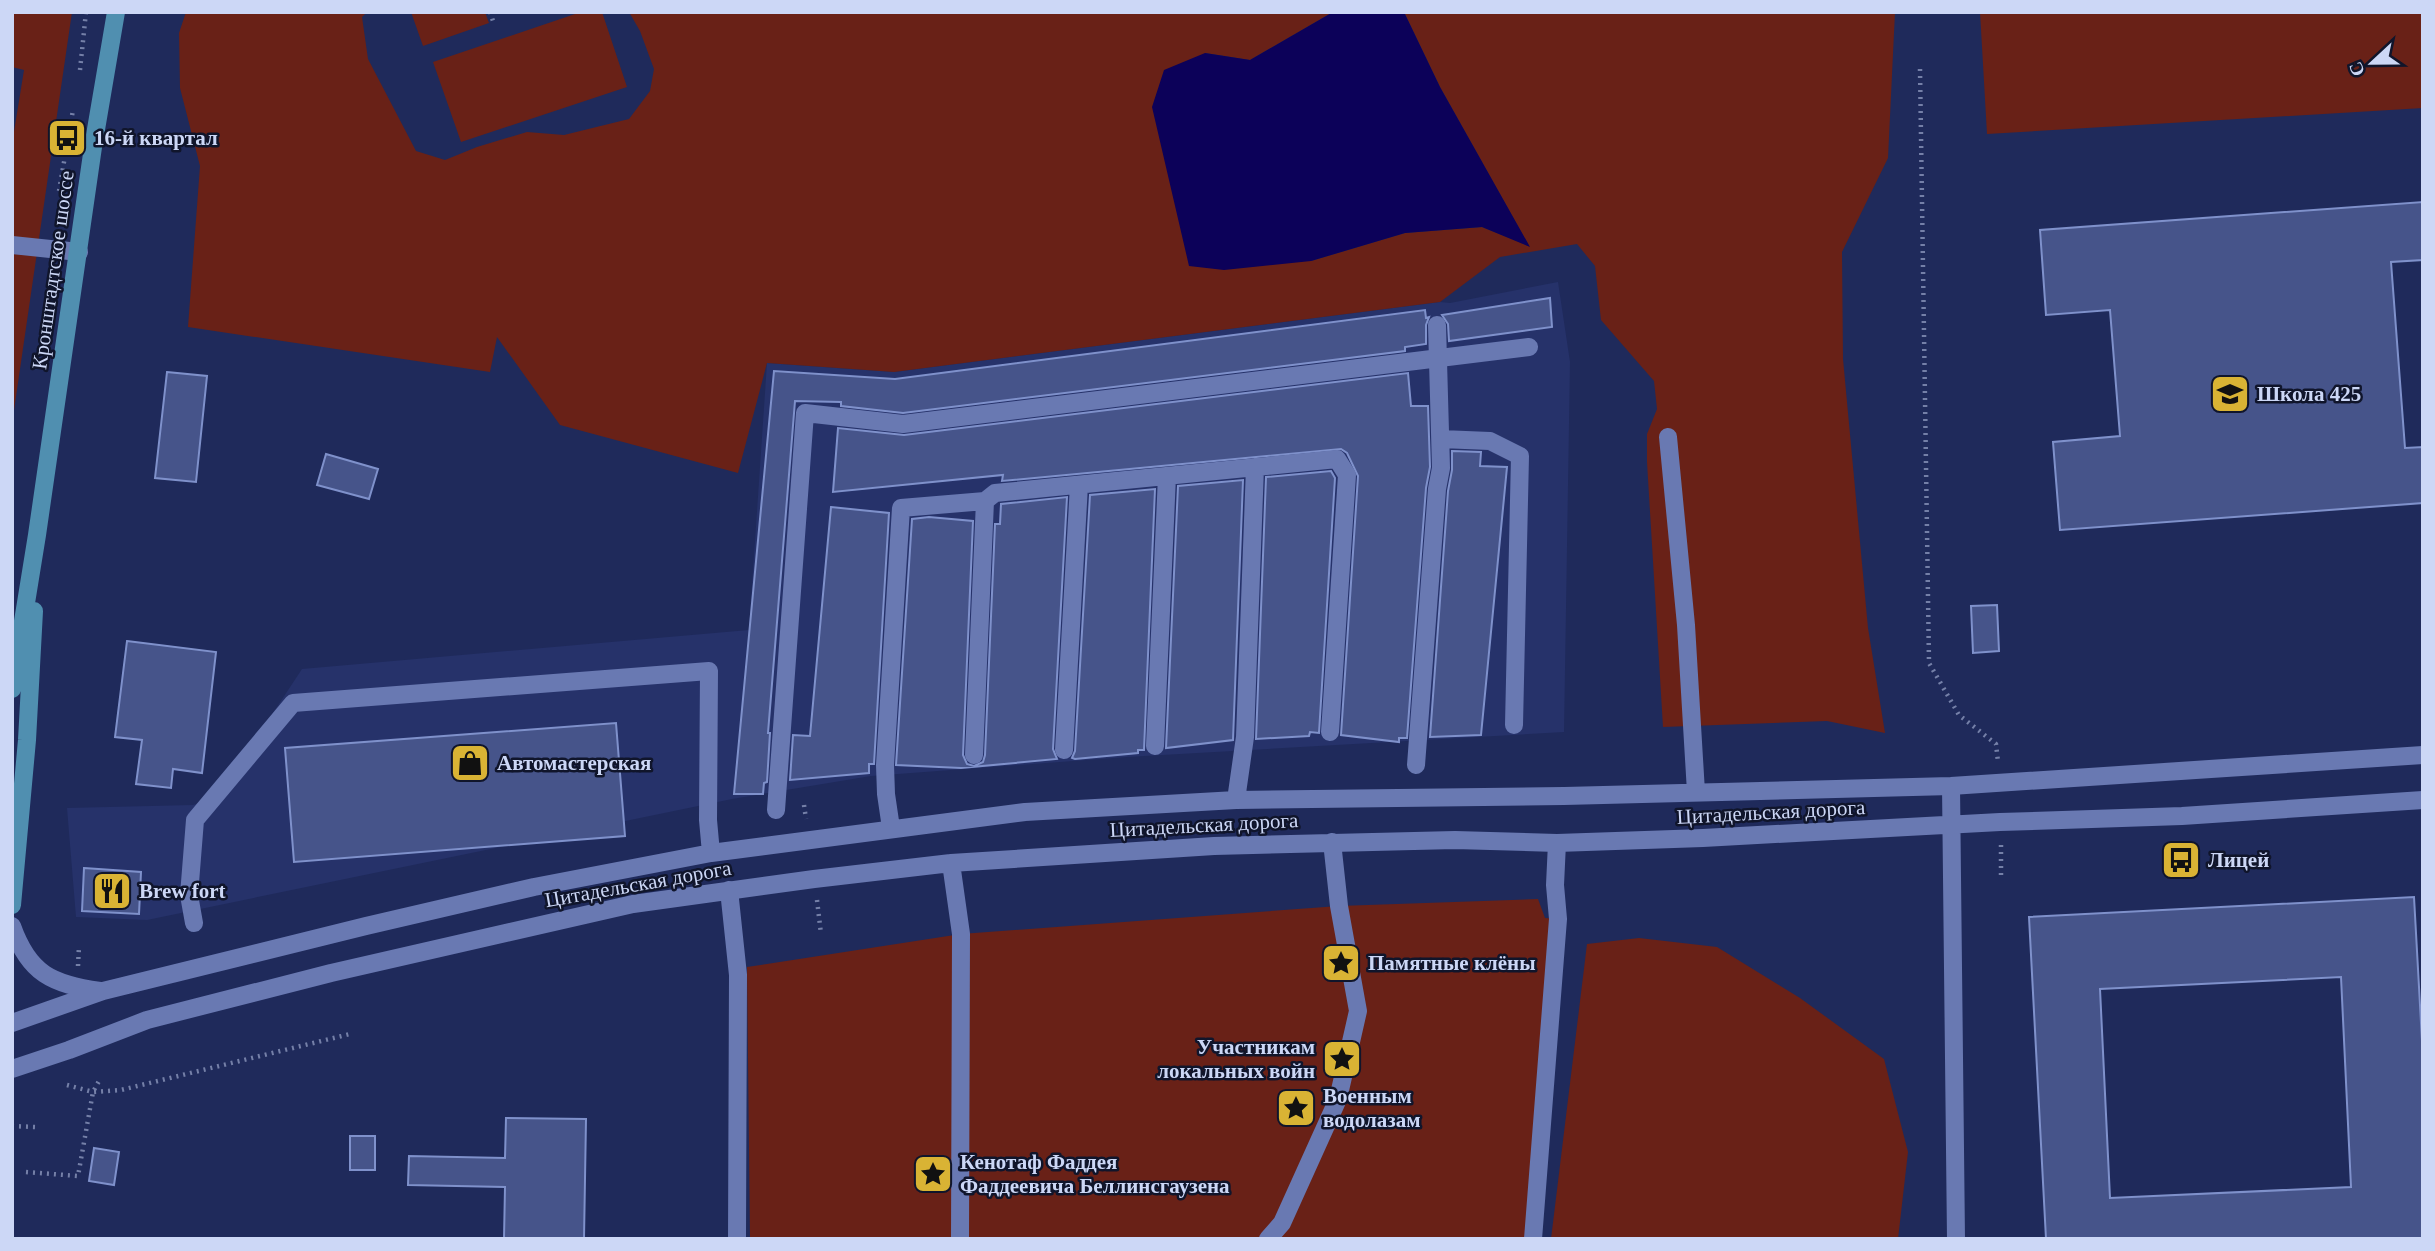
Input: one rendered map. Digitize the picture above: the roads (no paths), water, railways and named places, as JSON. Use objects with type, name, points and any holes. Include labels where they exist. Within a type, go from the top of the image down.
[{"type":"main road","name":"Кронштадтское шоссе","points":[[12,689],[116,12]]},
{"type":"main road","name":"Кронштадтское шоссе","points":[[12,905],[32,684],[37,535]]},
{"type":"street","points":[[12,246],[79,252]]},
{"type":"street","points":[[1416,765],[1437,489],[1441,468],[1437,325]]},
{"type":"street","points":[[776,810],[806,413],[903,424],[1530,347]]},
{"type":"street","points":[[1668,437],[1686,625],[1696,792]]},
{"type":"street","points":[[1441,439],[1490,441],[1520,456],[1514,725]]},
{"type":"street","points":[[891,828],[885,765],[901,508],[985,501],[995,493],[1337,459],[1347,475],[1330,732]]},
{"type":"street","points":[[1236,800],[1245,737],[1255,467]]},
{"type":"street","points":[[1155,746],[1167,476]]},
{"type":"street","points":[[1064,750],[1079,485]]},
{"type":"street","points":[[974,755],[985,501]]},
{"type":"street","points":[[194,923],[189,895],[195,820],[293,703],[709,671],[708,820],[711,853]]},
{"type":"street","name":"Цитадельская дорога","points":[[12,1023],[103,991],[534,887],[711,853],[1025,812],[1236,800],[1951,786],[2423,755]]},
{"type":"street","points":[[1951,786],[1956,1239]]},
{"type":"street","name":"Цитадельская дорога","points":[[12,1069],[69,1051],[147,1020],[331,973],[634,904],[951,863],[1138,850],[1332,842],[1557,842],[1703,838],[2182,816],[2423,800]]},
{"type":"street","points":[[1268,1239],[1282,1223],[1338,1099],[1359,1011],[1339,906],[1332,842]]},
{"type":"street","points":[[1533,1239],[1558,919],[1555,885],[1557,842]]},
{"type":"street","points":[[951,863],[961,934],[960,1239]]},
{"type":"street","points":[[729,890],[738,975],[737,1239]]},
{"type":"street","points":[[12,926],[19,945],[40,972],[64,985],[103,991]]},
{"type":"place","name":"16-й квартал","points":[[67,138]]},
{"type":"place","name":"Школа 425","points":[[2230,394]]},
{"type":"place","name":"Автомастерская","points":[[470,763]]},
{"type":"place","name":"Лицей","points":[[2181,860]]},
{"type":"place","name":"Brew fort","points":[[112,891]]},
{"type":"place","name":"Памятные клёны","points":[[1341,963]]},
{"type":"place","name":"Участникам локальных войн","points":[[1342,1059]]},
{"type":"place","name":"Военным водолазам","points":[[1296,1108]]},
{"type":"place","name":"Кенотаф Фаддея Фаддеевича Беллинсгаузена","points":[[933,1174]]}]
